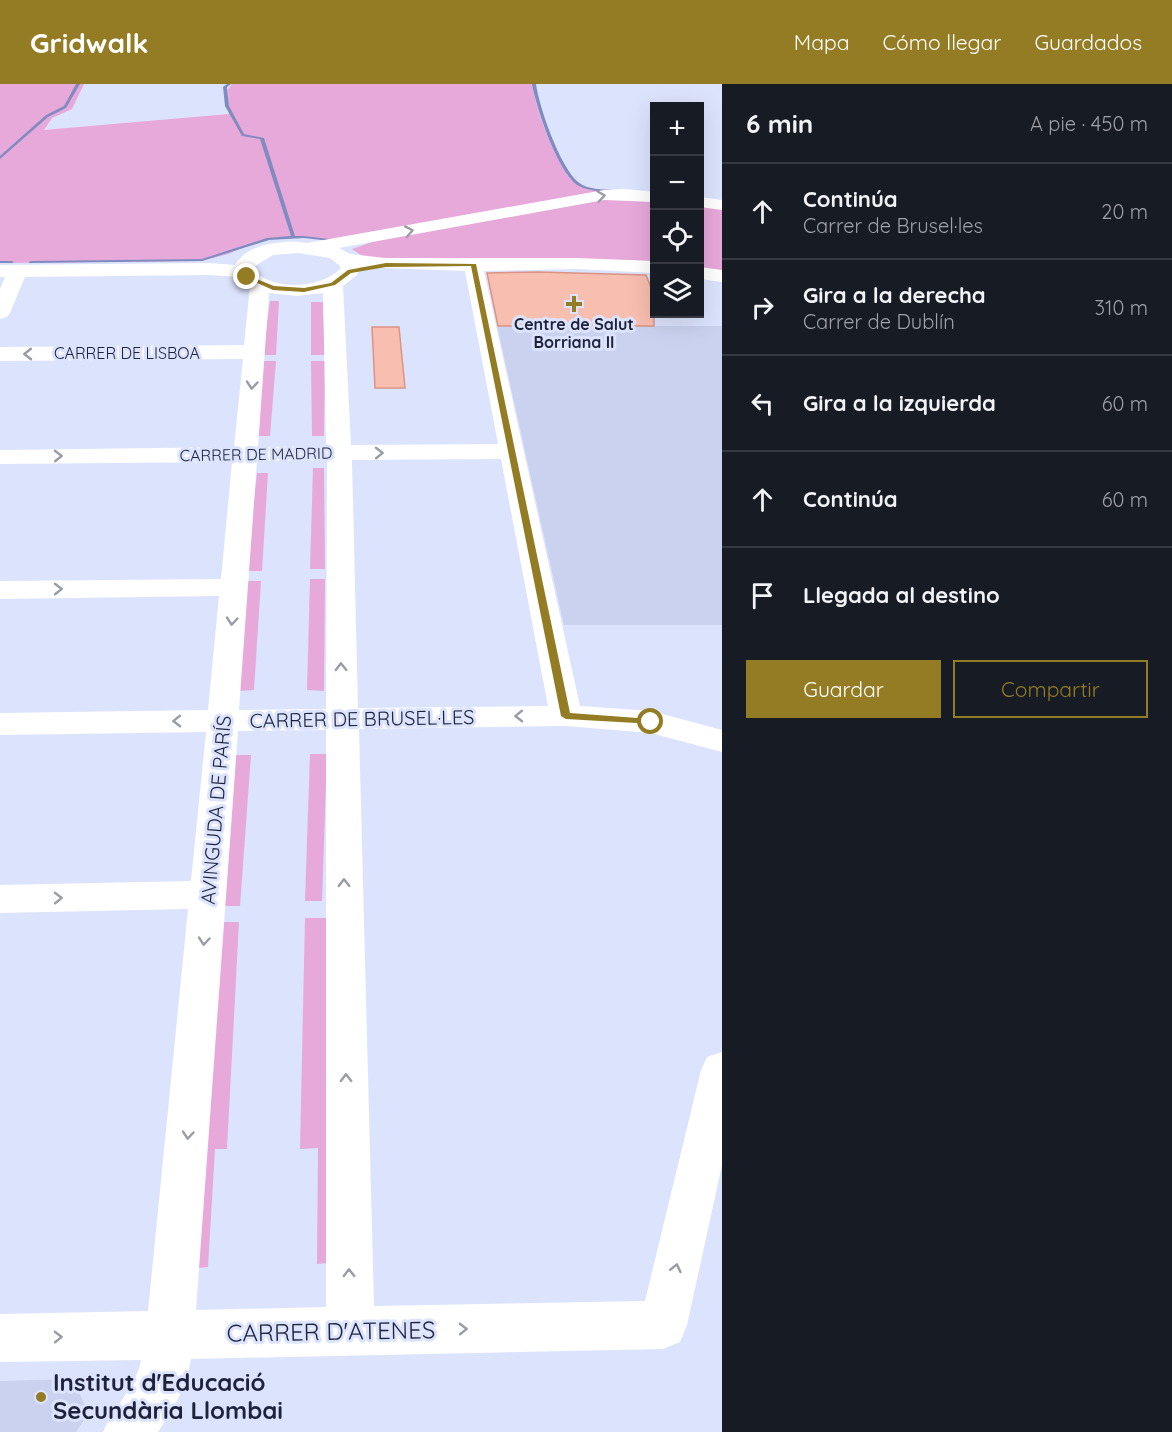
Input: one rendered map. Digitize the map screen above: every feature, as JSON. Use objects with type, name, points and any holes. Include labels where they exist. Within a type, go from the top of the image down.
[{"type":"street","points":[[0,313],[9,271],[210,269],[251,272],[288,290],[344,262],[604,195],[650,197]]},
{"type":"street","points":[[704,203],[722,205]]},
{"type":"street","points":[[251,272],[268,250],[313,248],[344,262],[386,265],[615,263],[650,267]]},
{"type":"street","points":[[344,262],[339,453],[350,1331]]},
{"type":"street","points":[[473,264],[566,716]]},
{"type":"street","name":"AVINGUDA DE PARÍS","points":[[129,1432],[163,1379],[171,1335],[255,352],[251,272]]},
{"type":"street","points":[[704,274],[722,276]]},
{"type":"street","name":"CARRER DE LISBOA","points":[[0,354],[255,352]]},
{"type":"street","name":"CARRER DE MADRID","points":[[0,457],[512,451]]},
{"type":"street","points":[[0,590],[235,587]]},
{"type":"street","name":"CARRER DE BRUSEL·LES","points":[[0,724],[566,716],[651,722],[722,741]]},
{"type":"street","points":[[0,898],[208,895]]},
{"type":"street","name":"CARRER D'ATENES","points":[[0,1338],[663,1325],[722,1071]]},
{"type":"shaded area","points":[[0,84],[84,84],[72,109],[52,118],[44,130],[229,114],[228,89],[232,84],[533,84],[542,121],[554,150],[568,174],[582,187],[610,191],[338,241],[304,237],[278,238],[254,243],[228,254],[201,261],[0,263]]},
{"type":"shaded area","points":[[626,196],[650,199],[650,262],[632,260],[391,261],[364,257],[352,249],[381,239]]},
{"type":"shaded area","points":[[704,204],[722,206],[722,271],[704,269]]},
{"type":"shaded area","points":[[270,301],[279,301],[276,355],[263,355]]},
{"type":"shaded area","points":[[311,302],[323,302],[325,355],[311,355]]},
{"type":"shaded area","points":[[497,326],[722,326],[722,625],[564,625]]},
{"type":"shaded area","points":[[262,361],[276,361],[270,436],[258,436]]},
{"type":"shaded area","points":[[311,361],[325,361],[324,436],[312,436]]},
{"type":"shaded area","points":[[313,468],[324,468],[325,569],[310,569]]},
{"type":"shaded area","points":[[257,473],[268,473],[262,571],[246,571]]},
{"type":"shaded area","points":[[310,579],[325,579],[324,691],[307,690]]},
{"type":"shaded area","points":[[247,581],[261,581],[254,690],[238,691]]},
{"type":"shaded area","points":[[310,754],[327,754],[322,901],[305,901]]},
{"type":"shaded area","points":[[232,755],[251,755],[240,906],[220,906]]},
{"type":"shaded area","points":[[305,918],[329,918],[328,1263],[317,1264],[318,1148],[300,1149]]},
{"type":"shaded area","points":[[220,922],[239,922],[227,1149],[215,1149],[208,1267],[196,1268]]},
{"type":"shaded area","name":"Institut d'Educació Secundària Llombai","points":[[74,1379],[88,1414],[76,1432],[0,1432],[0,1381]]},
{"type":"building","name":"Centre de Salut Borriana II","points":[[487,273],[646,275],[650,285],[650,318],[654,318],[654,326],[498,326]]},
{"type":"building","points":[[372,327],[399,327],[405,388],[375,388]]},
{"type":"waterway","points":[[0,158],[47,116],[65,107],[78,84]]},
{"type":"waterway","points":[[229,84],[225,87],[227,106],[243,135],[262,138],[293,237]]},
{"type":"waterway","points":[[534,84],[550,136],[571,176],[585,187],[614,191]]},
{"type":"waterway","points":[[31,262],[202,260],[269,239],[304,237],[337,241]]},
{"type":"waterway","points":[[0,262],[12,262]]},
{"type":"place","name":"Centre de Salut Borriana II","points":[[574,304]]},
{"type":"place","name":"Institut d'Educació Secundària Llombai","points":[[41,1397]]},
{"type":"route","points":[[247,277],[273,288],[304,290],[333,284],[348,275],[350,271],[386,265],[473,264],[566,716],[651,722]]}]
